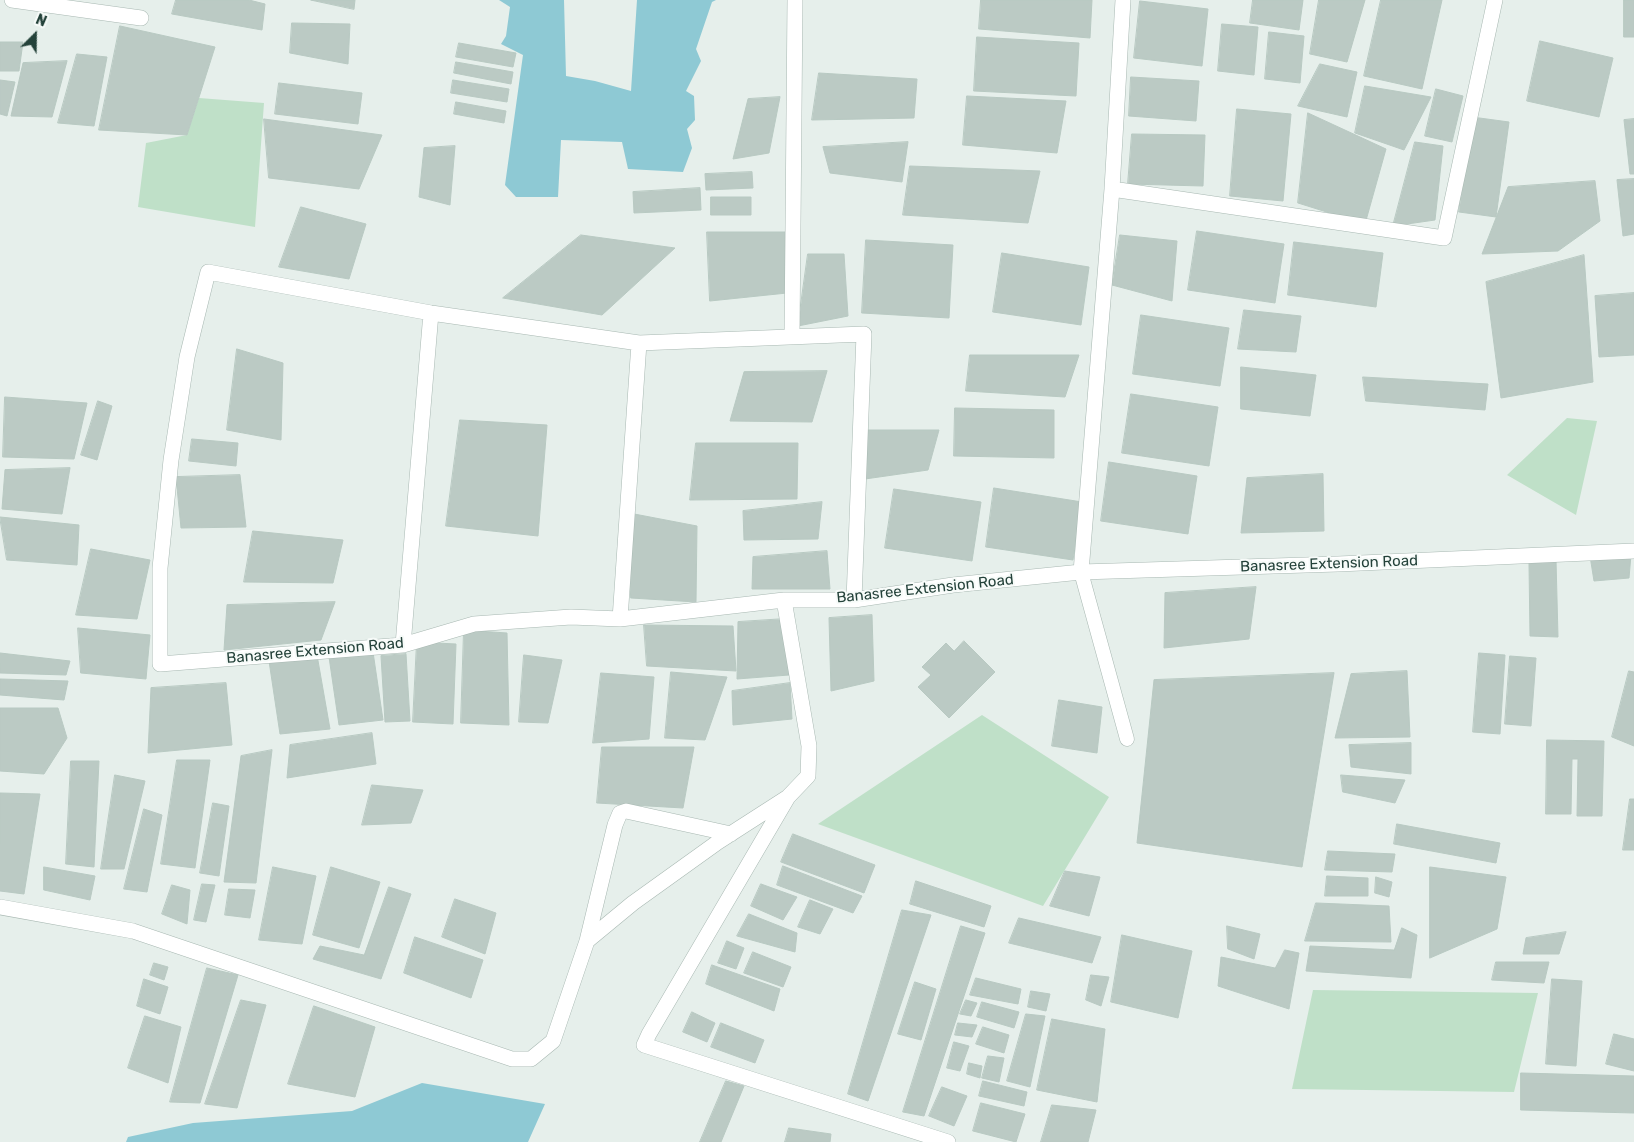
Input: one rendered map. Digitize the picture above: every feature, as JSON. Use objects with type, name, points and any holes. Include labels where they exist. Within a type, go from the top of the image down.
[{"type":"street","points":[[12,0],[141,18]]},
{"type":"street","points":[[792,337],[795,0]]},
{"type":"street","points":[[1081,572],[1112,189],[1123,0]]},
{"type":"street","points":[[1112,189],[1444,238],[1495,0]]},
{"type":"street","name":"Banasree Extension Road","points":[[431,312],[208,272],[187,357],[171,460],[160,568],[160,664],[402,645],[474,624],[571,617],[620,618],[784,600],[854,600],[953,585],[1081,572],[1338,564],[1634,551]]},
{"type":"street","points":[[402,645],[431,312],[639,342],[864,334],[854,600]]},
{"type":"street","points":[[620,618],[639,342]]},
{"type":"street","points":[[784,600],[809,746],[808,776],[788,797],[644,1045],[948,1142]]},
{"type":"street","points":[[587,941],[633,903],[731,834],[788,797]]},
{"type":"street","points":[[0,907],[133,931],[512,1059],[531,1059],[553,1041],[587,941],[615,825],[620,813],[626,811],[731,834]]},
{"type":"lane","points":[[1081,572],[1127,739]]},
{"type":"green space","points":[[199,98],[264,103],[255,227],[138,207],[146,143],[187,135]]},
{"type":"green space","points":[[1567,418],[1597,421],[1576,515],[1507,475]]},
{"type":"green space","points":[[982,715],[1109,797],[1043,906],[818,824]]},
{"type":"green space","points":[[1313,990],[1538,993],[1514,1092],[1292,1089]]},
{"type":"water","points":[[499,0],[564,0],[566,76],[595,81],[631,91],[637,0],[716,0],[712,2],[696,49],[701,61],[686,91],[694,96],[695,120],[687,129],[692,148],[683,172],[628,169],[622,142],[561,140],[558,197],[516,197],[505,185],[523,55],[501,44],[506,36],[510,7]]},
{"type":"water","points":[[422,1083],[545,1104],[528,1142],[126,1142],[128,1137],[193,1123],[352,1111]]},
{"type":"building","points":[[176,0],[249,0],[265,4],[262,30],[172,14]]},
{"type":"building","points":[[311,0],[355,0],[354,9]]},
{"type":"building","points":[[981,0],[1092,0],[1090,38],[979,29]]},
{"type":"building","points":[[1253,0],[1303,0],[1299,30],[1250,23]]},
{"type":"building","points":[[1319,0],[1365,0],[1347,62],[1310,54]]},
{"type":"building","points":[[1381,0],[1442,0],[1422,89],[1364,76]]},
{"type":"building","points":[[1624,0],[1634,0],[1634,37],[1624,37]]},
{"type":"building","points":[[1140,1],[1208,9],[1202,66],[1134,58]]},
{"type":"building","points":[[292,23],[350,24],[348,64],[290,53]]},
{"type":"building","points":[[1222,24],[1258,27],[1254,75],[1218,71]]},
{"type":"building","points":[[120,26],[215,47],[187,135],[99,130]]},
{"type":"building","points":[[1269,32],[1304,36],[1300,83],[1265,79]]},
{"type":"building","points":[[977,37],[1079,43],[1076,96],[974,91]]},
{"type":"building","points":[[1540,41],[1613,58],[1599,117],[1527,101]]},
{"type":"building","points":[[0,42],[23,42],[19,71],[0,71]]},
{"type":"building","points":[[459,43],[516,53],[513,67],[456,57]]},
{"type":"building","points":[[77,54],[107,57],[94,126],[58,123]]},
{"type":"building","points":[[67,61],[52,117],[11,116],[23,63]]},
{"type":"building","points":[[456,62],[513,72],[511,84],[454,73]]},
{"type":"building","points":[[1320,64],[1357,72],[1347,117],[1298,106]]},
{"type":"building","points":[[819,73],[917,79],[914,118],[812,120]]},
{"type":"building","points":[[1131,77],[1199,81],[1196,121],[1129,116]]},
{"type":"building","points":[[0,80],[15,82],[7,116],[0,114]]},
{"type":"building","points":[[453,80],[509,89],[507,102],[451,93]]},
{"type":"building","points":[[279,83],[362,93],[358,124],[275,114]]},
{"type":"building","points":[[1365,86],[1431,97],[1404,150],[1355,133]]},
{"type":"building","points":[[1436,89],[1463,96],[1452,142],[1425,136]]},
{"type":"building","points":[[967,96],[1066,101],[1057,153],[963,145]]},
{"type":"building","points":[[780,97],[769,153],[733,159],[748,99]]},
{"type":"building","points":[[456,102],[506,111],[504,123],[454,114]]},
{"type":"building","points":[[1237,109],[1291,114],[1283,201],[1230,196]]},
{"type":"building","points":[[1308,113],[1386,149],[1365,224],[1298,203]]},
{"type":"building","points":[[1472,117],[1509,122],[1496,217],[1459,212]]},
{"type":"building","points":[[264,119],[382,135],[359,189],[269,178]]},
{"type":"building","points":[[1634,119],[1634,174],[1630,174],[1624,120]]},
{"type":"building","points":[[1132,134],[1205,135],[1203,186],[1128,184]]},
{"type":"building","points":[[908,142],[902,182],[830,173],[823,147]]},
{"type":"building","points":[[1415,142],[1443,146],[1435,220],[1393,226]]},
{"type":"building","points":[[455,146],[450,205],[419,197],[424,148]]},
{"type":"building","points":[[910,166],[1040,171],[1028,223],[903,215]]},
{"type":"building","points":[[752,172],[753,188],[706,190],[705,174]]},
{"type":"building","points":[[1634,179],[1634,234],[1623,236],[1617,180]]},
{"type":"building","points":[[1595,181],[1600,221],[1558,251],[1482,254],[1508,187]]},
{"type":"building","points":[[700,188],[701,210],[634,213],[633,192]]},
{"type":"building","points":[[711,197],[751,197],[751,215],[711,215]]},
{"type":"building","points":[[301,207],[366,224],[349,279],[279,267]]},
{"type":"building","points":[[1197,231],[1284,244],[1275,303],[1188,290]]},
{"type":"building","points":[[707,232],[785,232],[787,293],[710,301]]},
{"type":"building","points":[[581,235],[675,248],[602,315],[503,298]]},
{"type":"building","points":[[1120,235],[1177,241],[1172,301],[1112,285]]},
{"type":"building","points":[[866,240],[953,245],[949,318],[862,313]]},
{"type":"building","points":[[1294,242],[1383,253],[1376,307],[1288,295]]},
{"type":"building","points":[[1002,253],[1089,267],[1081,325],[993,312]]},
{"type":"building","points":[[808,254],[844,254],[848,316],[798,326]]},
{"type":"building","points":[[1584,255],[1593,382],[1501,398],[1486,282]]},
{"type":"building","points":[[1634,293],[1634,355],[1599,357],[1595,296]]},
{"type":"building","points":[[1244,310],[1301,316],[1296,352],[1238,349]]},
{"type":"building","points":[[1141,315],[1229,328],[1220,386],[1133,374]]},
{"type":"building","points":[[237,349],[283,363],[281,440],[227,430]]},
{"type":"building","points":[[970,355],[1079,355],[1065,397],[966,391]]},
{"type":"building","points":[[1241,367],[1316,375],[1310,416],[1241,409]]},
{"type":"building","points":[[827,371],[812,422],[730,421],[744,372]]},
{"type":"building","points":[[1363,377],[1488,384],[1485,410],[1366,401]]},
{"type":"building","points":[[1131,394],[1218,407],[1209,466],[1122,453]]},
{"type":"building","points":[[5,397],[87,403],[74,459],[3,457]]},
{"type":"building","points":[[98,401],[112,406],[97,460],[81,455]]},
{"type":"building","points":[[955,408],[1054,410],[1054,458],[954,456]]},
{"type":"building","points":[[460,420],[547,425],[538,536],[446,526]]},
{"type":"building","points":[[865,430],[939,430],[928,470],[865,479]]},
{"type":"building","points":[[192,439],[238,443],[236,466],[189,461]]},
{"type":"building","points":[[696,443],[798,443],[797,499],[690,500]]},
{"type":"building","points":[[1109,462],[1197,476],[1188,534],[1101,521]]},
{"type":"building","points":[[70,468],[62,514],[2,509],[5,470]]},
{"type":"building","points":[[1323,474],[1324,531],[1241,533],[1247,478]]},
{"type":"building","points":[[240,475],[246,527],[181,528],[176,477]]},
{"type":"building","points":[[994,488],[1082,502],[1073,560],[986,547]]},
{"type":"building","points":[[894,489],[981,502],[972,561],[885,548]]},
{"type":"building","points":[[822,502],[818,539],[744,540],[743,511]]},
{"type":"building","points":[[629,513],[697,526],[696,602],[631,598]]},
{"type":"building","points":[[0,517],[79,525],[77,565],[7,560]]},
{"type":"building","points":[[253,531],[343,540],[333,583],[244,582]]},
{"type":"building","points":[[91,549],[150,560],[137,619],[76,615]]},
{"type":"building","points":[[827,551],[830,589],[752,589],[753,557]]},
{"type":"building","points":[[1631,555],[1629,578],[1594,581],[1590,556]]},
{"type":"building","points":[[1556,560],[1558,637],[1530,636],[1529,563]]},
{"type":"building","points":[[1256,587],[1249,639],[1164,648],[1165,593]]},
{"type":"building","points":[[335,602],[321,640],[224,650],[227,605]]},
{"type":"building","points":[[872,615],[874,681],[831,691],[829,618]]},
{"type":"building","points":[[785,619],[789,675],[737,679],[738,622]]},
{"type":"building","points":[[644,625],[733,626],[736,671],[647,666]]},
{"type":"building","points":[[78,628],[150,635],[146,679],[81,673]]},
{"type":"building","points":[[464,630],[507,633],[509,725],[461,723]]},
{"type":"building","points":[[964,641],[995,672],[949,718],[918,687],[931,675],[922,667],[946,643],[954,651]]},
{"type":"building","points":[[417,642],[456,644],[453,724],[413,722]]},
{"type":"building","points":[[373,652],[383,720],[339,725],[329,657]]},
{"type":"building","points":[[0,653],[70,661],[66,675],[0,673]]},
{"type":"building","points":[[1479,653],[1505,655],[1500,734],[1473,732]]},
{"type":"building","points":[[406,654],[410,721],[385,722],[381,656]]},
{"type":"building","points":[[317,655],[330,729],[280,734],[269,661]]},
{"type":"building","points":[[524,655],[562,660],[548,723],[519,722]]},
{"type":"building","points":[[1510,656],[1536,658],[1531,726],[1505,724]]},
{"type":"building","points":[[1407,671],[1410,737],[1335,738],[1351,674]]},
{"type":"building","points":[[1629,671],[1634,672],[1634,746],[1612,737]]},
{"type":"building","points":[[671,672],[727,677],[705,740],[665,738]]},
{"type":"building","points":[[601,673],[654,677],[649,739],[593,743]]},
{"type":"building","points":[[1334,673],[1302,867],[1137,843],[1154,680]]},
{"type":"building","points":[[0,679],[68,681],[64,700],[0,695]]},
{"type":"building","points":[[226,683],[232,745],[148,753],[151,688]]},
{"type":"building","points":[[790,683],[792,719],[733,725],[732,691]]},
{"type":"building","points":[[1059,700],[1102,707],[1097,753],[1052,746]]},
{"type":"building","points":[[0,708],[58,708],[67,738],[44,774],[0,771]]},
{"type":"building","points":[[372,733],[376,764],[287,778],[290,745]]},
{"type":"building","points":[[1547,740],[1604,741],[1602,816],[1577,816],[1578,759],[1572,759],[1571,814],[1546,814]]},
{"type":"building","points":[[1411,743],[1411,774],[1351,767],[1349,745]]},
{"type":"building","points":[[602,747],[694,747],[683,808],[597,803]]},
{"type":"building","points":[[272,750],[256,883],[224,882],[241,756]]},
{"type":"building","points":[[177,760],[210,760],[195,868],[161,864]]},
{"type":"building","points":[[71,761],[99,761],[94,867],[66,864]]},
{"type":"building","points":[[115,775],[145,781],[124,869],[101,869]]},
{"type":"building","points":[[1341,775],[1405,780],[1395,803],[1343,792]]},
{"type":"building","points":[[372,785],[423,790],[411,823],[362,825]]},
{"type":"building","points":[[0,793],[40,794],[24,894],[0,891]]},
{"type":"building","points":[[1630,799],[1634,799],[1634,850],[1623,850]]},
{"type":"building","points":[[213,803],[229,806],[219,876],[200,873]]},
{"type":"building","points":[[144,809],[162,815],[147,892],[124,889]]},
{"type":"building","points":[[1397,824],[1500,843],[1496,863],[1394,844]]},
{"type":"building","points":[[793,834],[875,865],[864,893],[781,862]]},
{"type":"building","points":[[1328,851],[1395,854],[1392,872],[1325,870]]},
{"type":"building","points":[[783,866],[862,896],[853,913],[777,885]]},
{"type":"building","points":[[44,867],[95,876],[90,900],[44,890]]},
{"type":"building","points":[[273,867],[316,876],[302,944],[259,940]]},
{"type":"building","points":[[331,867],[380,882],[359,948],[313,935]]},
{"type":"building","points":[[1430,867],[1506,877],[1497,929],[1430,958]]},
{"type":"building","points":[[1065,871],[1100,877],[1089,916],[1050,906]]},
{"type":"building","points":[[1327,876],[1368,878],[1368,896],[1325,896]]},
{"type":"building","points":[[1376,877],[1392,882],[1389,897],[1375,893]]},
{"type":"building","points":[[916,881],[991,906],[984,927],[910,904]]},
{"type":"building","points":[[202,884],[215,885],[206,922],[194,920]]},
{"type":"building","points":[[761,884],[797,897],[783,920],[751,906]]},
{"type":"building","points":[[172,885],[190,890],[187,924],[162,914]]},
{"type":"building","points":[[389,887],[411,894],[381,979],[313,959],[320,946],[364,955]]},
{"type":"building","points":[[229,889],[255,890],[250,918],[225,915]]},
{"type":"building","points":[[455,899],[496,913],[485,954],[442,937]]},
{"type":"building","points":[[810,900],[833,909],[820,934],[798,927]]},
{"type":"building","points":[[1316,903],[1389,906],[1391,942],[1305,941]]},
{"type":"building","points":[[902,910],[931,915],[868,1101],[848,1094]]},
{"type":"building","points":[[749,914],[797,933],[795,952],[737,936]]},
{"type":"building","points":[[1019,918],[1101,937],[1092,963],[1009,943]]},
{"type":"building","points":[[961,926],[985,933],[924,1116],[903,1112]]},
{"type":"building","points":[[1227,926],[1260,934],[1254,959],[1228,949]]},
{"type":"building","points":[[1402,928],[1417,935],[1411,978],[1306,971],[1310,946],[1394,950]]},
{"type":"building","points":[[1566,932],[1559,954],[1523,954],[1526,938]]},
{"type":"building","points":[[1122,935],[1192,951],[1178,1018],[1111,1002]]},
{"type":"building","points":[[415,937],[483,960],[471,998],[404,973]]},
{"type":"building","points":[[727,941],[744,948],[736,969],[718,963]]},
{"type":"building","points":[[1285,950],[1299,953],[1289,1009],[1218,986],[1221,957],[1275,968]]},
{"type":"building","points":[[753,952],[791,967],[783,987],[744,973]]},
{"type":"building","points":[[1496,962],[1549,962],[1544,983],[1492,980]]},
{"type":"building","points":[[154,963],[168,967],[164,980],[150,975]]},
{"type":"building","points":[[712,965],[780,989],[774,1011],[706,984]]},
{"type":"building","points":[[207,968],[238,975],[200,1103],[170,1102]]},
{"type":"building","points":[[1091,975],[1109,977],[1101,1006],[1086,1000]]},
{"type":"building","points":[[976,978],[1021,989],[1018,1004],[970,995]]},
{"type":"building","points":[[144,979],[168,987],[160,1014],[137,1006]]},
{"type":"building","points":[[1552,979],[1582,981],[1576,1066],[1546,1064]]},
{"type":"building","points":[[915,982],[936,989],[921,1040],[898,1034]]},
{"type":"building","points":[[1031,991],[1050,994],[1046,1011],[1028,1007]]},
{"type":"building","points":[[241,1000],[266,1005],[237,1108],[205,1104]]},
{"type":"building","points":[[966,1000],[977,1003],[971,1016],[960,1014]]},
{"type":"building","points":[[982,1002],[1019,1012],[1014,1028],[977,1017]]},
{"type":"building","points":[[314,1006],[375,1027],[355,1097],[288,1084]]},
{"type":"building","points":[[692,1012],[715,1023],[707,1042],[683,1032]]},
{"type":"building","points":[[1026,1014],[1045,1016],[1030,1087],[1007,1081]]},
{"type":"building","points":[[145,1016],[181,1027],[168,1083],[128,1068]]},
{"type":"building","points":[[1052,1019],[1105,1029],[1097,1102],[1037,1090]]},
{"type":"building","points":[[721,1023],[764,1040],[755,1063],[711,1047]]},
{"type":"building","points":[[958,1023],[977,1025],[972,1037],[955,1035]]},
{"type":"building","points":[[983,1027],[1009,1035],[1004,1053],[976,1044]]},
{"type":"building","points":[[1614,1034],[1634,1039],[1634,1071],[1606,1064]]},
{"type":"building","points":[[954,1042],[969,1046],[960,1071],[947,1068]]},
{"type":"building","points":[[988,1056],[1004,1058],[999,1082],[982,1078]]},
{"type":"building","points":[[969,1063],[982,1066],[980,1078],[967,1074]]},
{"type":"building","points":[[1521,1073],[1634,1076],[1634,1113],[1521,1110]]},
{"type":"building","points":[[726,1081],[744,1086],[721,1142],[700,1142]]},
{"type":"building","points":[[983,1081],[1027,1092],[1024,1106],[979,1096]]},
{"type":"building","points":[[942,1087],[967,1096],[954,1126],[929,1116]]},
{"type":"building","points":[[981,1103],[1025,1114],[1016,1142],[973,1131]]},
{"type":"building","points":[[1052,1105],[1096,1110],[1088,1142],[1041,1142]]},
{"type":"building","points":[[789,1128],[831,1134],[830,1142],[785,1142]]}]
